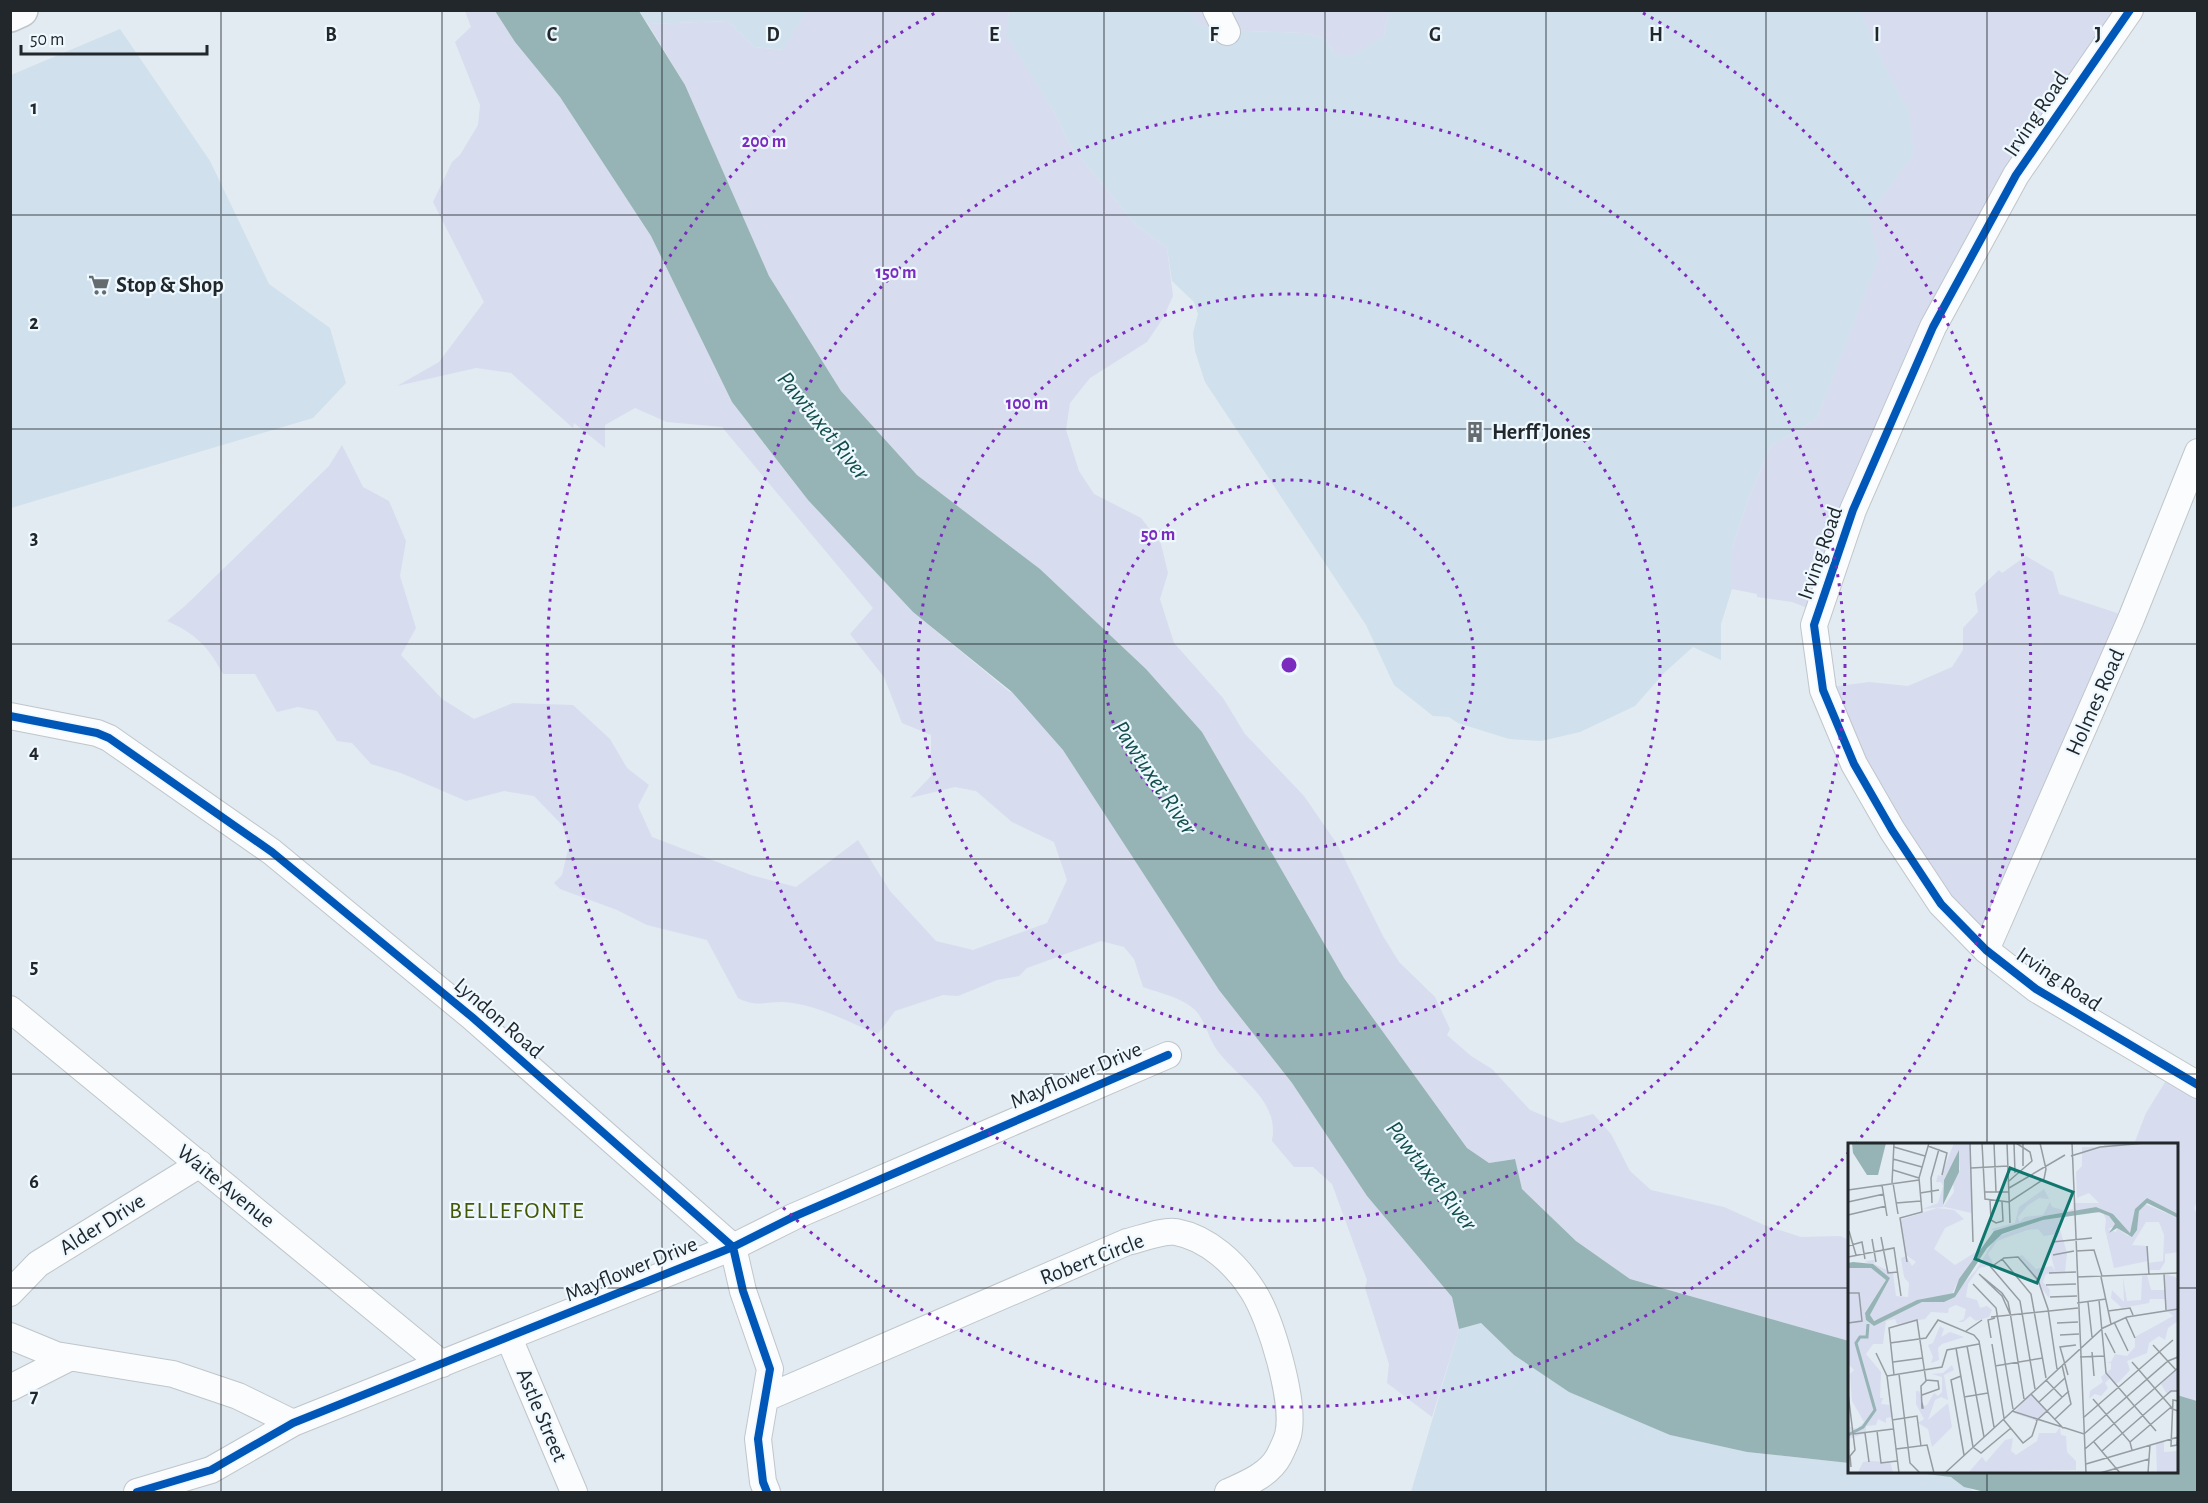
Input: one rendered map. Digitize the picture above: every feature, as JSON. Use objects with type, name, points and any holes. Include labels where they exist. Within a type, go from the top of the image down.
[{"type":"main road","points":[[10,15],[21,10]]},
{"type":"street","name":"Irving Road","points":[[2130,10],[2016,175],[1934,327],[1853,510],[1814,625],[1823,690],[1854,764],[1892,830],[1941,904],[1986,950],[2036,988],[2198,1085]]},
{"type":"street","name":"Holmes Road","points":[[1986,950],[2131,619],[2198,452]]},
{"type":"street","name":"Lyndon Road","points":[[10,716],[97,733],[109,738],[272,852],[472,1017],[734,1247]]},
{"type":"street","name":"Waite Avenue","points":[[10,1009],[442,1364]]},
{"type":"street","name":"Mayflower Drive","points":[[137,1492],[211,1470],[293,1424],[734,1247],[793,1217],[1168,1054]]},
{"type":"street","name":"Alder Drive","points":[[10,1293],[38,1264],[200,1164]]},
{"type":"street","name":"Robert Circle","points":[[766,1398],[1127,1242],[1174,1231],[1206,1242],[1229,1263],[1254,1292],[1281,1364],[1288,1402],[1288,1434],[1278,1459],[1255,1480],[1228,1492]]},
{"type":"street","points":[[734,1247],[743,1291],[770,1369],[758,1439],[763,1482],[767,1492]]},
{"type":"street","points":[[10,1336],[69,1358],[173,1374],[238,1396],[293,1424]]},
{"type":"street","name":"Astle Street","points":[[509,1338],[574,1492]]},
{"type":"street","points":[[10,1388],[69,1358]]},
{"type":"street","name":"Mayflower Drive","points":[[192,1492],[211,1470]]},
{"type":"shaded area","points":[[465,11],[495,11],[515,42],[560,97],[651,236],[732,402],[808,500],[913,612],[1010,692],[1012,691],[1063,749],[1219,990],[1292,1083],[1367,1196],[1452,1297],[1459,1329],[1432,1417],[1387,1383],[1389,1364],[1365,1288],[1367,1280],[1332,1184],[1313,1167],[1294,1167],[1272,1141],[1273,1126],[1264,1101],[1217,1050],[1198,1013],[1183,1001],[1143,987],[1134,959],[1124,947],[1101,941],[1027,968],[1019,976],[997,980],[958,996],[943,995],[895,1011],[878,1034],[832,1014],[796,1003],[745,1001],[738,998],[707,940],[647,925],[617,910],[560,889],[554,883],[562,875],[569,846],[563,826],[534,796],[504,791],[466,801],[401,773],[371,764],[352,743],[337,741],[317,711],[298,707],[277,712],[255,674],[223,674],[206,648],[194,636],[167,621],[329,466],[342,445],[363,487],[389,501],[406,541],[400,576],[416,628],[401,655],[442,699],[474,719],[513,703],[573,705],[610,739],[627,768],[649,785],[638,806],[652,837],[751,875],[796,887],[858,840],[890,891],[936,941],[973,950],[1047,923],[1067,880],[1054,842],[1012,822],[976,791],[955,787],[910,798],[931,776],[931,735],[902,723],[884,677],[850,634],[873,608],[722,427],[667,422],[635,408],[605,425],[605,448],[574,423],[573,428],[511,373],[476,368],[397,386],[439,362],[484,302],[433,202],[452,162],[460,155],[478,125],[480,105],[455,42],[471,27]]},
{"type":"shaded area","points":[[639,11],[807,11],[784,50],[754,47],[728,21],[648,24]]},
{"type":"shaded area","points":[[807,11],[1009,11],[1006,35],[1055,114],[1069,144],[1135,224],[1167,248],[1173,296],[1163,318],[1147,342],[1090,378],[1070,403],[1066,430],[1079,471],[1094,494],[1141,518],[1161,544],[1168,573],[1160,599],[1174,643],[1223,698],[1245,734],[1304,796],[1337,844],[1383,936],[1399,962],[1435,997],[1450,1029],[1447,1035],[1471,1056],[1492,1069],[1530,1110],[1561,1123],[1593,1114],[1611,1134],[1630,1171],[1651,1190],[1724,1207],[1764,1225],[1801,1237],[1840,1236],[1848,1240],[1848,1341],[1630,1279],[1576,1241],[1522,1189],[1514,1159],[1489,1163],[1467,1148],[1344,978],[1202,732],[1146,669],[1040,569],[917,475],[841,391],[769,276],[685,85],[648,24],[728,21],[754,47],[783,50]]},
{"type":"shaded area","points":[[1009,11],[1190,11],[1200,25],[1245,31],[1305,33],[1324,38],[1337,56],[1384,36],[1389,11],[1861,11],[1909,100],[1921,151],[1817,419],[1771,446],[1749,498],[1732,549],[1732,589],[1721,624],[1721,660],[1693,647],[1665,672],[1635,706],[1580,732],[1541,741],[1509,739],[1458,723],[1449,717],[1433,716],[1394,685],[1366,625],[1205,382],[1195,351],[1193,333],[1198,314],[1194,302],[1172,281],[1167,248],[1135,224],[1069,144],[1055,114],[1005,35]]},
{"type":"shaded area","points":[[1190,11],[1389,11],[1384,36],[1350,56],[1337,56],[1324,38],[1305,33],[1245,31],[1199,25]]},
{"type":"shaded area","points":[[1860,11],[2126,11],[2011,177],[1813,610],[1792,602],[1757,597],[1757,594],[1732,589],[1732,549],[1749,498],[1771,446],[1817,419],[1879,257],[1868,216],[1914,154],[1909,110],[1890,77]]},
{"type":"shaded area","points":[[120,29],[210,161],[269,284],[330,328],[346,383],[313,418],[11,508],[11,75]]},
{"type":"shaded area","points":[[2026,556],[2053,572],[2059,594],[2129,617],[1983,944],[1936,903],[1825,681],[1831,687],[1869,682],[1908,686],[1952,667],[1963,650],[1963,628],[1978,612],[1975,593],[1999,570],[2002,573]]},
{"type":"shaded area","points":[[2167,1079],[2197,1085],[2198,1199],[2194,1208],[2198,1217],[2197,1401],[2178,1395],[2178,1143],[2134,1143],[2146,1113]]},
{"type":"shaded area","points":[[1481,1323],[1514,1355],[1670,1435],[1747,1452],[1848,1463],[1848,1473],[1944,1475],[1952,1477],[1975,1492],[1411,1492],[1459,1329]]},
{"type":"water","name":"Pawtuxet River","points":[[495,11],[639,11],[685,85],[769,276],[841,391],[917,475],[1040,569],[1146,669],[1202,732],[1344,978],[1467,1148],[1489,1163],[1515,1159],[1522,1189],[1576,1241],[1630,1279],[1848,1341],[1848,1463],[1747,1452],[1670,1435],[1569,1392],[1514,1355],[1481,1323],[1459,1329],[1452,1297],[1367,1196],[1292,1083],[1219,990],[1063,750],[1012,692],[913,612],[808,500],[732,402],[651,236],[560,97],[515,42]]},
{"type":"water","points":[[2178,1395],[2197,1401],[2197,1492],[1985,1492],[1964,1487],[1951,1477],[1918,1473],[2178,1473]]},
{"type":"cycle path","points":[[2130,10],[2016,175],[1933,327],[1853,510],[1814,625],[1823,690],[1854,764],[1892,830],[1941,904],[1986,950],[2036,989],[2198,1085]]},
{"type":"cycle path","points":[[10,716],[97,733],[109,738],[272,852],[472,1017],[733,1247],[743,1291],[770,1369],[758,1439],[763,1482],[767,1492]]},
{"type":"cycle path","points":[[137,1492],[211,1470],[293,1423],[733,1247],[793,1217],[1168,1055]]},
{"type":"place","name":"Stop & Shop","points":[[99,285]]},
{"type":"place","name":"Herff Jones","points":[[1475,432]]},
{"type":"district","name":"BELLEFONTE","points":[[517,1211]]}]
